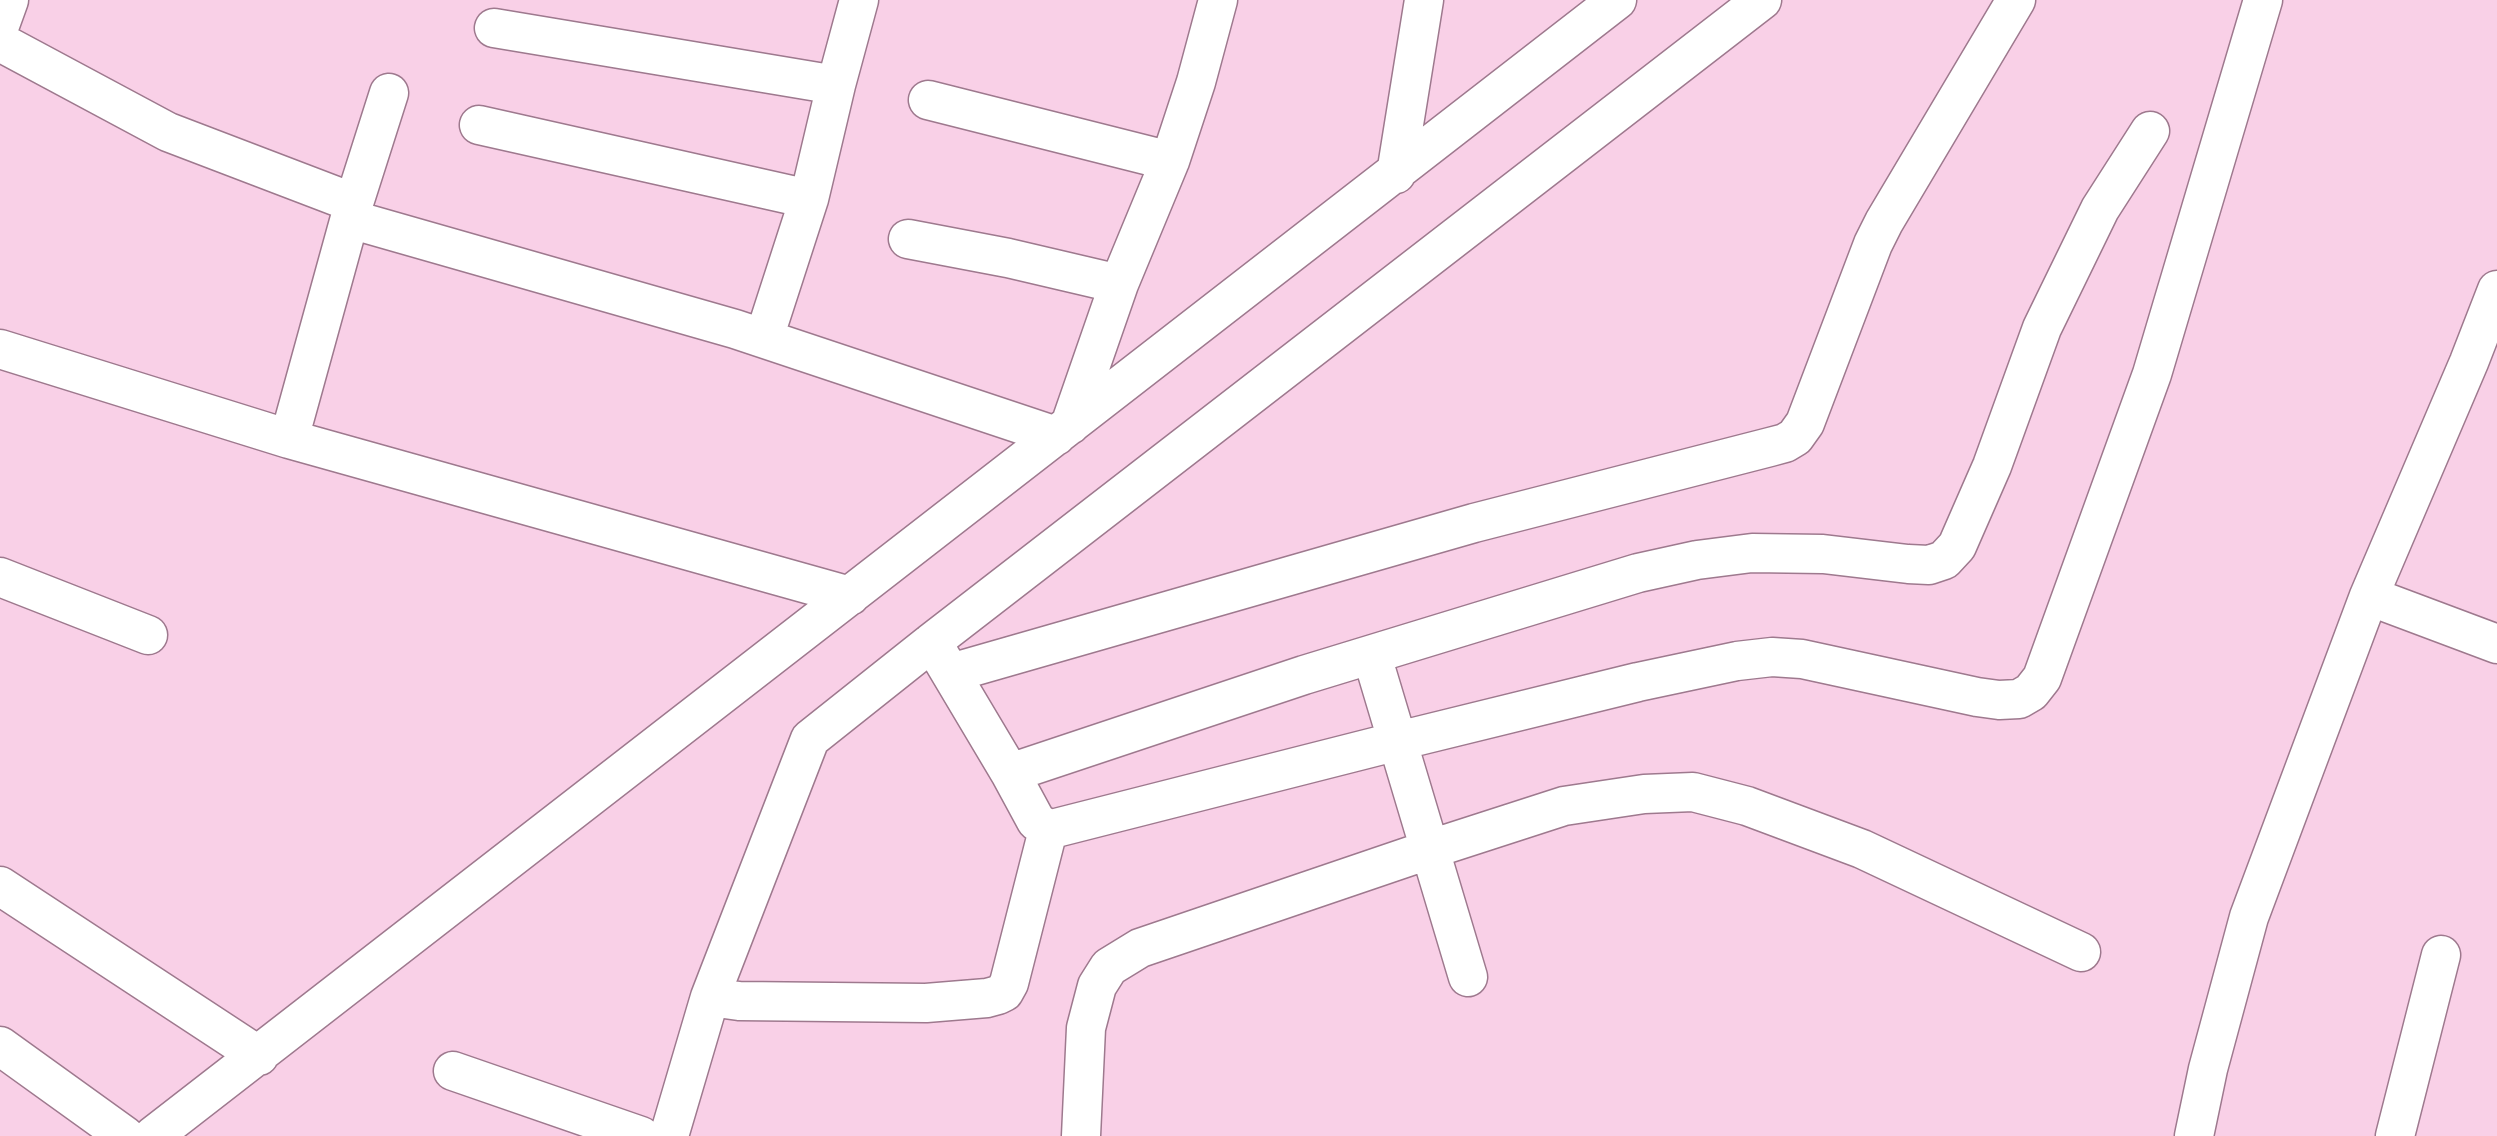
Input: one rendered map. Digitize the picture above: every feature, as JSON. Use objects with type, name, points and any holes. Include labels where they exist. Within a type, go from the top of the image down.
[{"type":"street","points":[[0,25],[9,0]]},
{"type":"street","points":[[1063,430],[1170,161],[1196,82],[1218,0]]},
{"type":"street","points":[[1396,174],[1424,0]]},
{"type":"street","points":[[153,1136],[1618,0]]},
{"type":"street","points":[[669,1136],[710,998],[810,738],[941,657],[1762,0]]},
{"type":"street","points":[[941,657],[1786,443],[1795,437],[1805,423],[1873,244],[1884,222],[2016,0]]},
{"type":"street","points":[[1048,830],[1398,741],[1737,661],[1772,657],[1802,659],[1999,700],[2019,699],[2031,692],[2042,678],[2152,374],[2263,0]]},
{"type":"street","points":[[764,338],[809,199],[856,1]]},
{"type":"street","points":[[494,28],[836,85]]},
{"type":"street","points":[[0,43],[169,132],[352,211],[1063,430]]},
{"type":"street","points":[[289,439],[352,211],[388,93]]},
{"type":"street","points":[[928,100],[1170,161]]},
{"type":"street","points":[[479,125],[809,199]]},
{"type":"street","points":[[1010,773],[1304,675],[1638,573],[1752,552],[1823,554],[1929,565],[1944,560],[1957,546],[1992,466],[2042,328],[2100,209],[2150,131]]},
{"type":"street","points":[[908,239],[1008,258],[1119,284]]},
{"type":"street","points":[[2193,1136],[2249,917],[2369,596],[2497,290]]},
{"type":"street","points":[[0,349],[289,439],[850,596]]},
{"type":"street","points":[[0,577],[148,635]]},
{"type":"street","points":[[2369,596],[2497,644]]},
{"type":"street","points":[[1372,656],[1468,977]]},
{"type":"street","points":[[941,657],[1036,821],[1048,830]]},
{"type":"street","points":[[1081,1136],[1086,1028],[1097,986],[1109,967],[1140,948],[1564,806],[1643,794],[1693,792],[1747,806],[1862,849],[2081,952]]},
{"type":"street","points":[[710,998],[739,1001],[926,1003],[998,995],[1004,992],[1009,983],[1048,830]]},
{"type":"street","points":[[0,886],[258,1056]]},
{"type":"street","points":[[2395,1136],[2441,955]]},
{"type":"street","points":[[0,1046],[125,1136]]},
{"type":"street","points":[[453,1071],[641,1136]]}]
